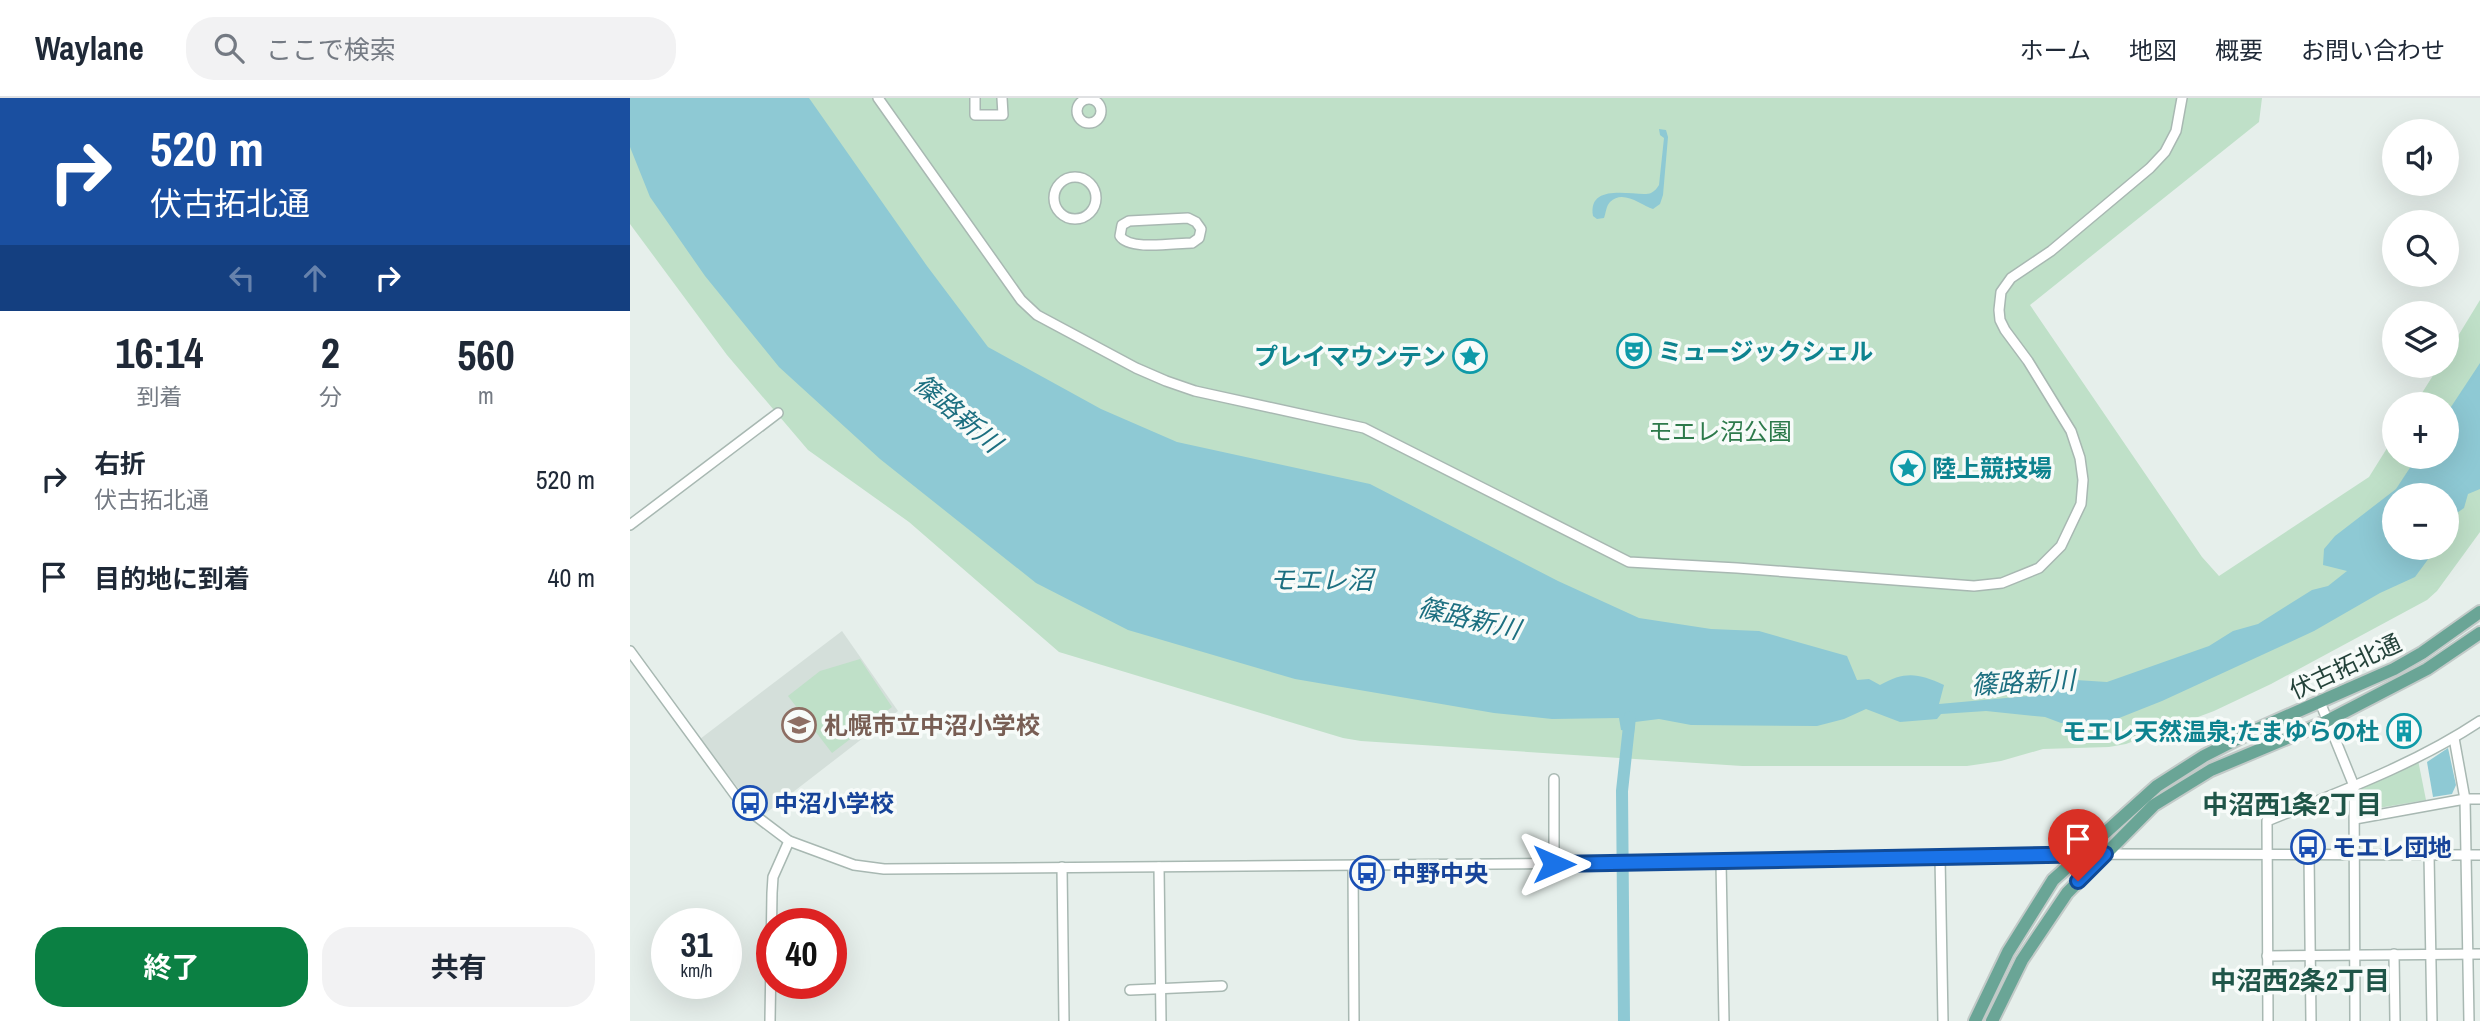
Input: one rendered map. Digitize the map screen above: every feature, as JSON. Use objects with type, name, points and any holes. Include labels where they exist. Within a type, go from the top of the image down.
[{"type":"main road","name":"伏古拓北通","points":[[1975,1021],[2008,952],[2053,880],[2166,780],[2204,756],[2253,731],[2393,669],[2422,653],[2480,612]]},
{"type":"main road","name":"伏古拓北通","points":[[1992,1021],[2022,960],[2067,892],[2154,805],[2211,770],[2327,720],[2427,670],[2480,633]]},
{"type":"street","points":[[878,98],[1021,300],[1037,315],[1136,368],[1195,391],[1364,428],[1629,562],[1973,586],[2014,580],[2046,561],[2067,536],[2081,504],[2083,492],[2083,469],[2075,440],[2028,361],[2005,330],[1999,310],[2001,292],[2011,278],[2051,251],[2158,160],[2176,131],[2182,98]]},
{"type":"street","points":[[975,98],[975,116],[1003,115],[1002,98]]},
{"type":"street","points":[[1076,177],[1090,183],[1096,197],[1090,212],[1076,218],[1061,213],[1054,198],[1060,183],[1076,177]]},
{"type":"street","points":[[1188,218],[1196,222],[1201,229],[1199,238],[1192,243],[1132,245],[1122,241],[1120,236],[1122,225],[1129,221],[1188,218]]},
{"type":"street","points":[[630,525],[778,413]]},
{"type":"street","points":[[630,650],[744,807],[789,841],[842,861],[884,869],[1640,863],[2105,854],[2480,855]]},
{"type":"street","points":[[2320,702],[2354,786],[2355,1021]]},
{"type":"street","points":[[2268,1021],[2267,821],[2354,786],[2454,738],[2480,721]]},
{"type":"street","points":[[2454,738],[2465,799],[2469,1021]]},
{"type":"street","points":[[1554,779],[1554,864]]},
{"type":"street","points":[[2355,819],[2465,799],[2480,799]]},
{"type":"street","points":[[770,1021],[773,877],[789,841]]},
{"type":"street","points":[[2309,855],[2311,1021]]},
{"type":"street","points":[[2429,855],[2431,1021]]},
{"type":"street","points":[[1940,857],[1943,1021]]},
{"type":"street","points":[[1721,862],[1724,1021]]},
{"type":"street","points":[[1353,865],[1354,1021]]},
{"type":"street","points":[[1062,867],[1064,1021]]},
{"type":"street","points":[[1159,867],[1161,1021]]},
{"type":"street","points":[[2393,954],[2395,1021]]},
{"type":"street","points":[[2267,956],[2480,954]]},
{"type":"street","points":[[1130,990],[1222,986]]},
{"type":"shaded area","name":"札幌市立中沼小学校","points":[[842,631],[898,711],[766,813],[738,788],[700,739]]},
{"type":"green space","name":"モエレ沼公園","points":[[630,98],[2262,98],[2259,122],[2030,305],[2202,557],[2219,576],[2369,477],[2382,456],[2382,469],[2459,469],[2459,392],[2423,392],[2431,378],[2459,378],[2459,334],[2480,300],[2480,532],[2437,591],[2427,600],[2271,684],[2214,711],[2126,744],[2043,749],[2001,761],[1967,766],[1742,766],[1361,741],[1343,738],[1059,652],[909,522],[808,450],[727,355],[630,224]]},
{"type":"green space","points":[[860,659],[892,707],[832,753],[788,696],[820,671]]},
{"type":"green space","points":[[2418,760],[2426,800],[2361,811],[2358,809],[2361,787]]},
{"type":"water","name":"モエレ沼","points":[[630,98],[809,98],[927,266],[988,347],[1101,409],[1177,442],[1370,484],[1558,581],[1639,618],[1711,629],[1759,631],[1847,656],[1857,680],[1869,679],[1880,685],[1897,677],[1912,675],[1927,678],[1944,685],[1939,704],[2050,694],[2060,679],[2107,682],[2209,646],[2233,631],[2258,624],[2312,590],[2328,586],[2347,571],[2323,565],[2324,549],[2335,536],[2382,500],[2382,560],[2428,560],[2415,577],[2380,593],[2314,631],[2162,701],[2109,722],[2061,723],[2045,717],[1986,711],[1941,714],[1937,719],[1900,722],[1866,709],[1844,719],[1817,726],[1691,725],[1659,719],[1635,722],[1634,733],[1621,730],[1619,718],[1552,719],[1494,713],[1295,679],[1128,630],[1036,583],[880,459],[779,367],[705,276],[650,197],[630,147]]},
{"type":"water","points":[[1659,129],[1666,130],[1668,137],[1660,204],[1653,209],[1626,197],[1615,198],[1609,204],[1604,218],[1597,219],[1593,216],[1593,205],[1598,198],[1616,193],[1651,193],[1659,185],[1664,138]]},
{"type":"water","name":"モエレ沼","points":[[2480,363],[2480,489],[2468,494],[2464,508],[2459,512],[2459,483],[2400,483],[2409,469],[2459,469],[2459,395]]},
{"type":"water","points":[[2448,748],[2456,785],[2452,794],[2433,797],[2427,762]]},
{"type":"waterway","points":[[1624,1021],[1622,791],[1630,717]]},
{"type":"place","name":"ミュージックシェル","points":[[1634,351]]},
{"type":"place","name":"プレイマウンテン","points":[[1470,356]]},
{"type":"place","name":"陸上競技場","points":[[1908,468]]},
{"type":"place","name":"札幌市立中沼小学校","points":[[799,725]]},
{"type":"place","name":"モエレ天然温泉;たまゆらの杜","points":[[2404,731]]},
{"type":"place","name":"中沼小学校","points":[[750,803]]},
{"type":"place","name":"モエレ団地","points":[[2308,847]]},
{"type":"place","name":"中野中央","points":[[1367,873]]},
{"type":"district","name":"中沼西1条2丁目","points":[[2292,804]]},
{"type":"district","name":"中沼西2条2丁目","points":[[2300,980]]},
{"type":"route","points":[[1554,864],[2105,854],[2078,881]]},
{"type":"water label","name":"篠路新川","points":[[958,413]]},
{"type":"water label","name":"篠路新川","points":[[1469,618]]},
{"type":"water label","name":"篠路新川","points":[[2023,682]]}]
